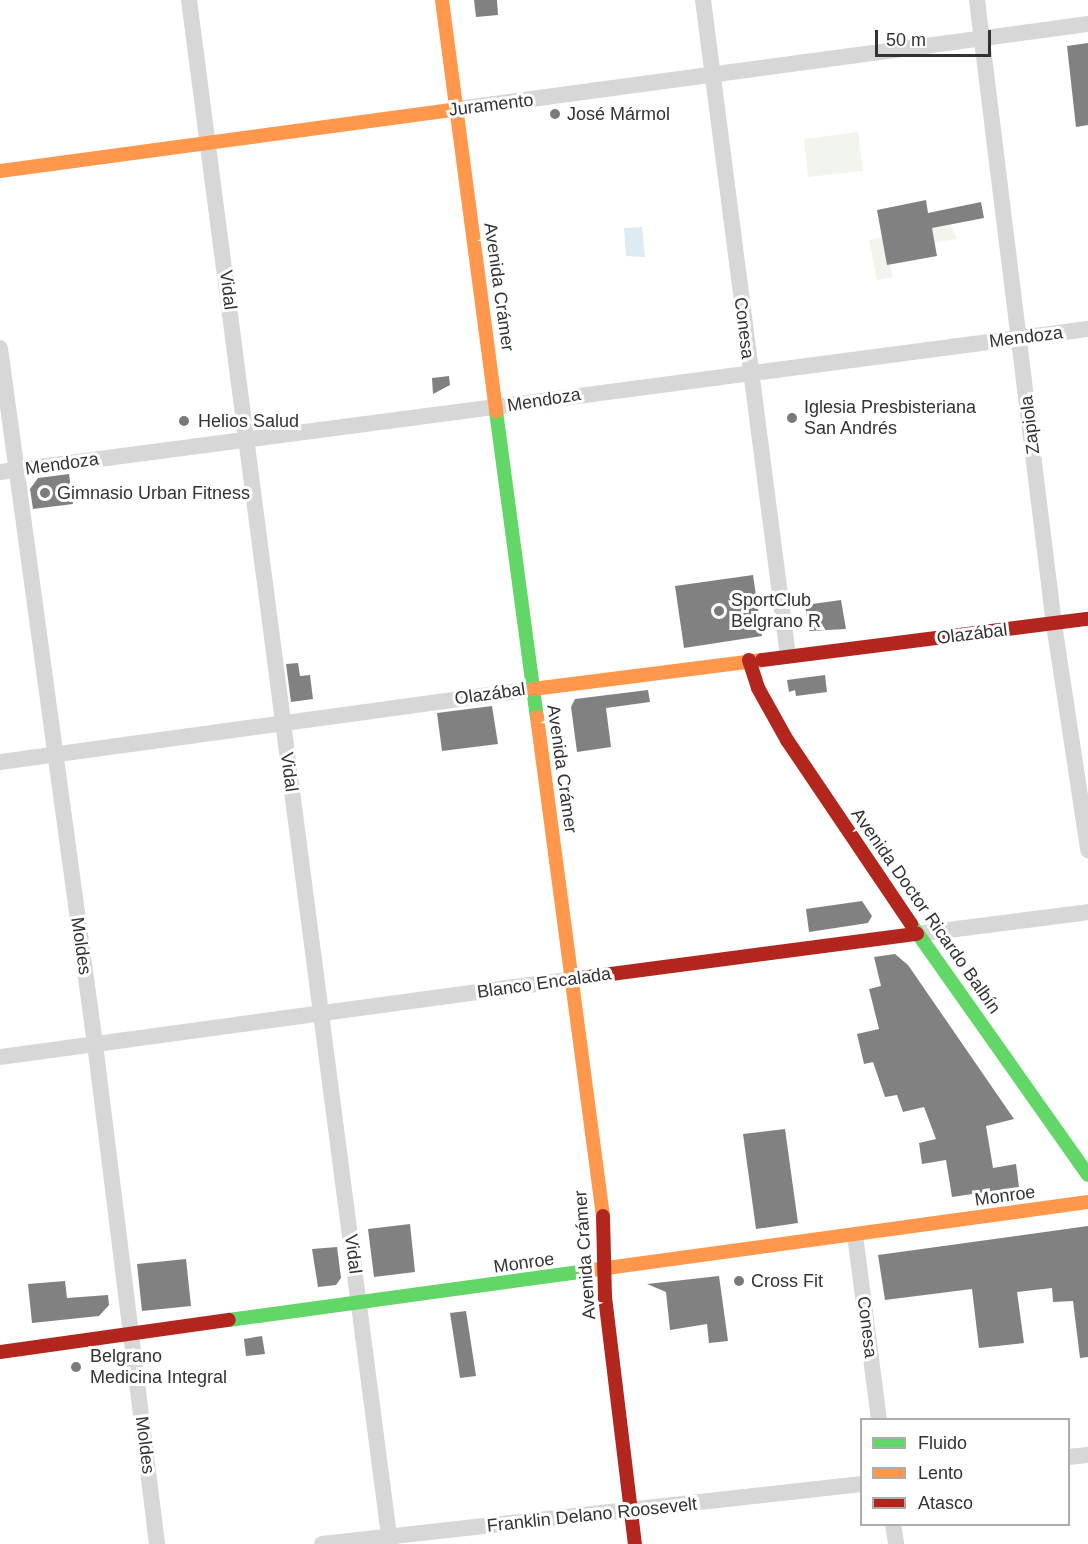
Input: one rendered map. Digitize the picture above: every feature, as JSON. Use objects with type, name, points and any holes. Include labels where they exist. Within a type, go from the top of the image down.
[{"type":"main road","name":"Avenida Crámer","points":[[442,0],[532,688],[573,979],[606,1270],[605,1297],[634,1544]]},
{"type":"main road","name":"Juramento","points":[[0,171],[457,109]]},
{"type":"main road","name":"Olazábal","points":[[532,688],[1088,619]]},
{"type":"main road","name":"Avenida Doctor Ricardo Balbín","points":[[749,660],[769,710],[917,934],[1088,1174]]},
{"type":"main road","name":"Blanco Encalada","points":[[573,979],[917,934]]},
{"type":"main road","name":"Monroe","points":[[0,1352],[1088,1202]]},
{"type":"street","name":"Vidal","points":[[189,0],[390,1540]]},
{"type":"street","name":"Conesa","points":[[703,0],[788,656]]},
{"type":"street","name":"Zapiola","points":[[977,0],[1053,624],[1088,850]]},
{"type":"street","name":"Juramento","points":[[457,109],[1088,24]]},
{"type":"street","name":"Mendoza","points":[[8,471],[497,407],[750,370],[1088,329]]},
{"type":"street","name":"Moldes","points":[[0,348],[8,471],[53,754],[95,1044],[157,1544]]},
{"type":"street","name":"Olazábal","points":[[0,762],[532,688]]},
{"type":"street","name":"Blanco Encalada","points":[[917,934],[1088,912]]},
{"type":"street","name":"Blanco Encalada","points":[[0,1057],[573,979]]},
{"type":"street","name":"Conesa","points":[[855,1235],[879,1418]]},
{"type":"street","points":[[1070,1457],[1088,1455]]},
{"type":"street","name":"Franklin Delano Roosevelt","points":[[322,1544],[390,1540],[860,1484]]},
{"type":"street","points":[[893,1526],[896,1544]]},
{"type":"shaded area","points":[[858,132],[863,171],[808,177],[804,139]]},
{"type":"shaded area","points":[[950,223],[957,239],[885,250],[893,277],[877,280],[869,240]]},
{"type":"shaded area","points":[[642,227],[645,257],[626,256],[624,228]]},
{"type":"building","points":[[474,0],[497,0],[498,15],[476,17]]},
{"type":"building","points":[[1088,43],[1088,125],[1076,127],[1067,46]]},
{"type":"building","points":[[926,200],[928,213],[981,202],[984,218],[932,228],[937,256],[887,265],[877,210]]},
{"type":"building","points":[[449,376],[450,385],[433,394],[432,378]]},
{"type":"building","points":[[69,474],[73,504],[33,509],[30,489],[38,478]]},
{"type":"building","name":"SportClub Belgrano R","points":[[753,575],[762,636],[684,648],[675,586]]},
{"type":"building","points":[[841,600],[846,629],[809,631],[805,605]]},
{"type":"building","points":[[298,663],[300,676],[310,675],[313,699],[291,702],[286,664]]},
{"type":"building","points":[[825,675],[827,692],[796,696],[795,690],[789,692],[787,680]]},
{"type":"building","points":[[648,690],[650,702],[606,708],[611,747],[577,752],[571,707],[575,699]]},
{"type":"building","points":[[492,706],[498,744],[442,751],[437,713]]},
{"type":"building","points":[[862,901],[872,916],[868,923],[809,932],[806,909]]},
{"type":"building","points":[[895,954],[908,965],[1014,1119],[986,1126],[993,1168],[1016,1164],[1019,1187],[952,1197],[946,1160],[922,1164],[919,1143],[936,1139],[924,1107],[903,1112],[897,1095],[885,1097],[873,1062],[864,1064],[857,1034],[879,1029],[869,989],[881,986],[874,957]]},
{"type":"building","points":[[785,1129],[798,1223],[756,1229],[743,1134]]},
{"type":"building","points":[[410,1224],[415,1272],[374,1277],[368,1229]]},
{"type":"building","points":[[1088,1226],[1088,1357],[1080,1358],[1073,1301],[1053,1302],[1052,1288],[1017,1292],[1024,1343],[979,1348],[972,1289],[885,1300],[878,1255]]},
{"type":"building","points":[[337,1247],[341,1278],[336,1285],[318,1287],[312,1249]]},
{"type":"building","points":[[186,1259],[191,1306],[142,1311],[137,1264]]},
{"type":"building","points":[[719,1276],[728,1341],[709,1343],[707,1324],[670,1330],[666,1292],[647,1284]]},
{"type":"building","points":[[65,1281],[67,1298],[108,1295],[109,1305],[99,1316],[32,1323],[28,1284]]},
{"type":"building","points":[[466,1311],[476,1376],[460,1378],[450,1313]]},
{"type":"building","points":[[262,1336],[265,1354],[246,1356],[244,1339]]},
{"type":"traffic: fast","points":[[496,411],[537,717]]},
{"type":"traffic: fast","points":[[911,924],[1088,1175]]},
{"type":"traffic: fast","points":[[229,1320],[585,1271]]},
{"type":"traffic: slow","points":[[442,0],[496,411]]},
{"type":"traffic: slow","points":[[0,171],[457,109]]},
{"type":"traffic: slow","points":[[533,689],[762,660]]},
{"type":"traffic: slow","points":[[537,717],[603,1216]]},
{"type":"traffic: slow","points":[[585,1271],[1088,1202]]},
{"type":"traffic: jam","points":[[762,660],[1088,619]]},
{"type":"traffic: jam","points":[[749,660],[758,688],[787,740],[911,924]]},
{"type":"traffic: jam","points":[[573,979],[917,934]]},
{"type":"traffic: jam","points":[[603,1216],[605,1297],[635,1544]]},
{"type":"traffic: jam","points":[[0,1352],[229,1320]]},
{"type":"place","name":"José Mármol","points":[[555,114]]},
{"type":"place","name":"Iglesia Presbisteriana San Andrés","points":[[792,418]]},
{"type":"place","name":"Helios Salud","points":[[184,421]]},
{"type":"place","name":"Gimnasio Urban Fitness","points":[[45,493]]},
{"type":"place","name":"SportClub Belgrano R","points":[[719,611]]},
{"type":"place","name":"Cross Fit","points":[[739,1281]]},
{"type":"place","name":"Belgrano Medicina Integral","points":[[76,1367]]}]
